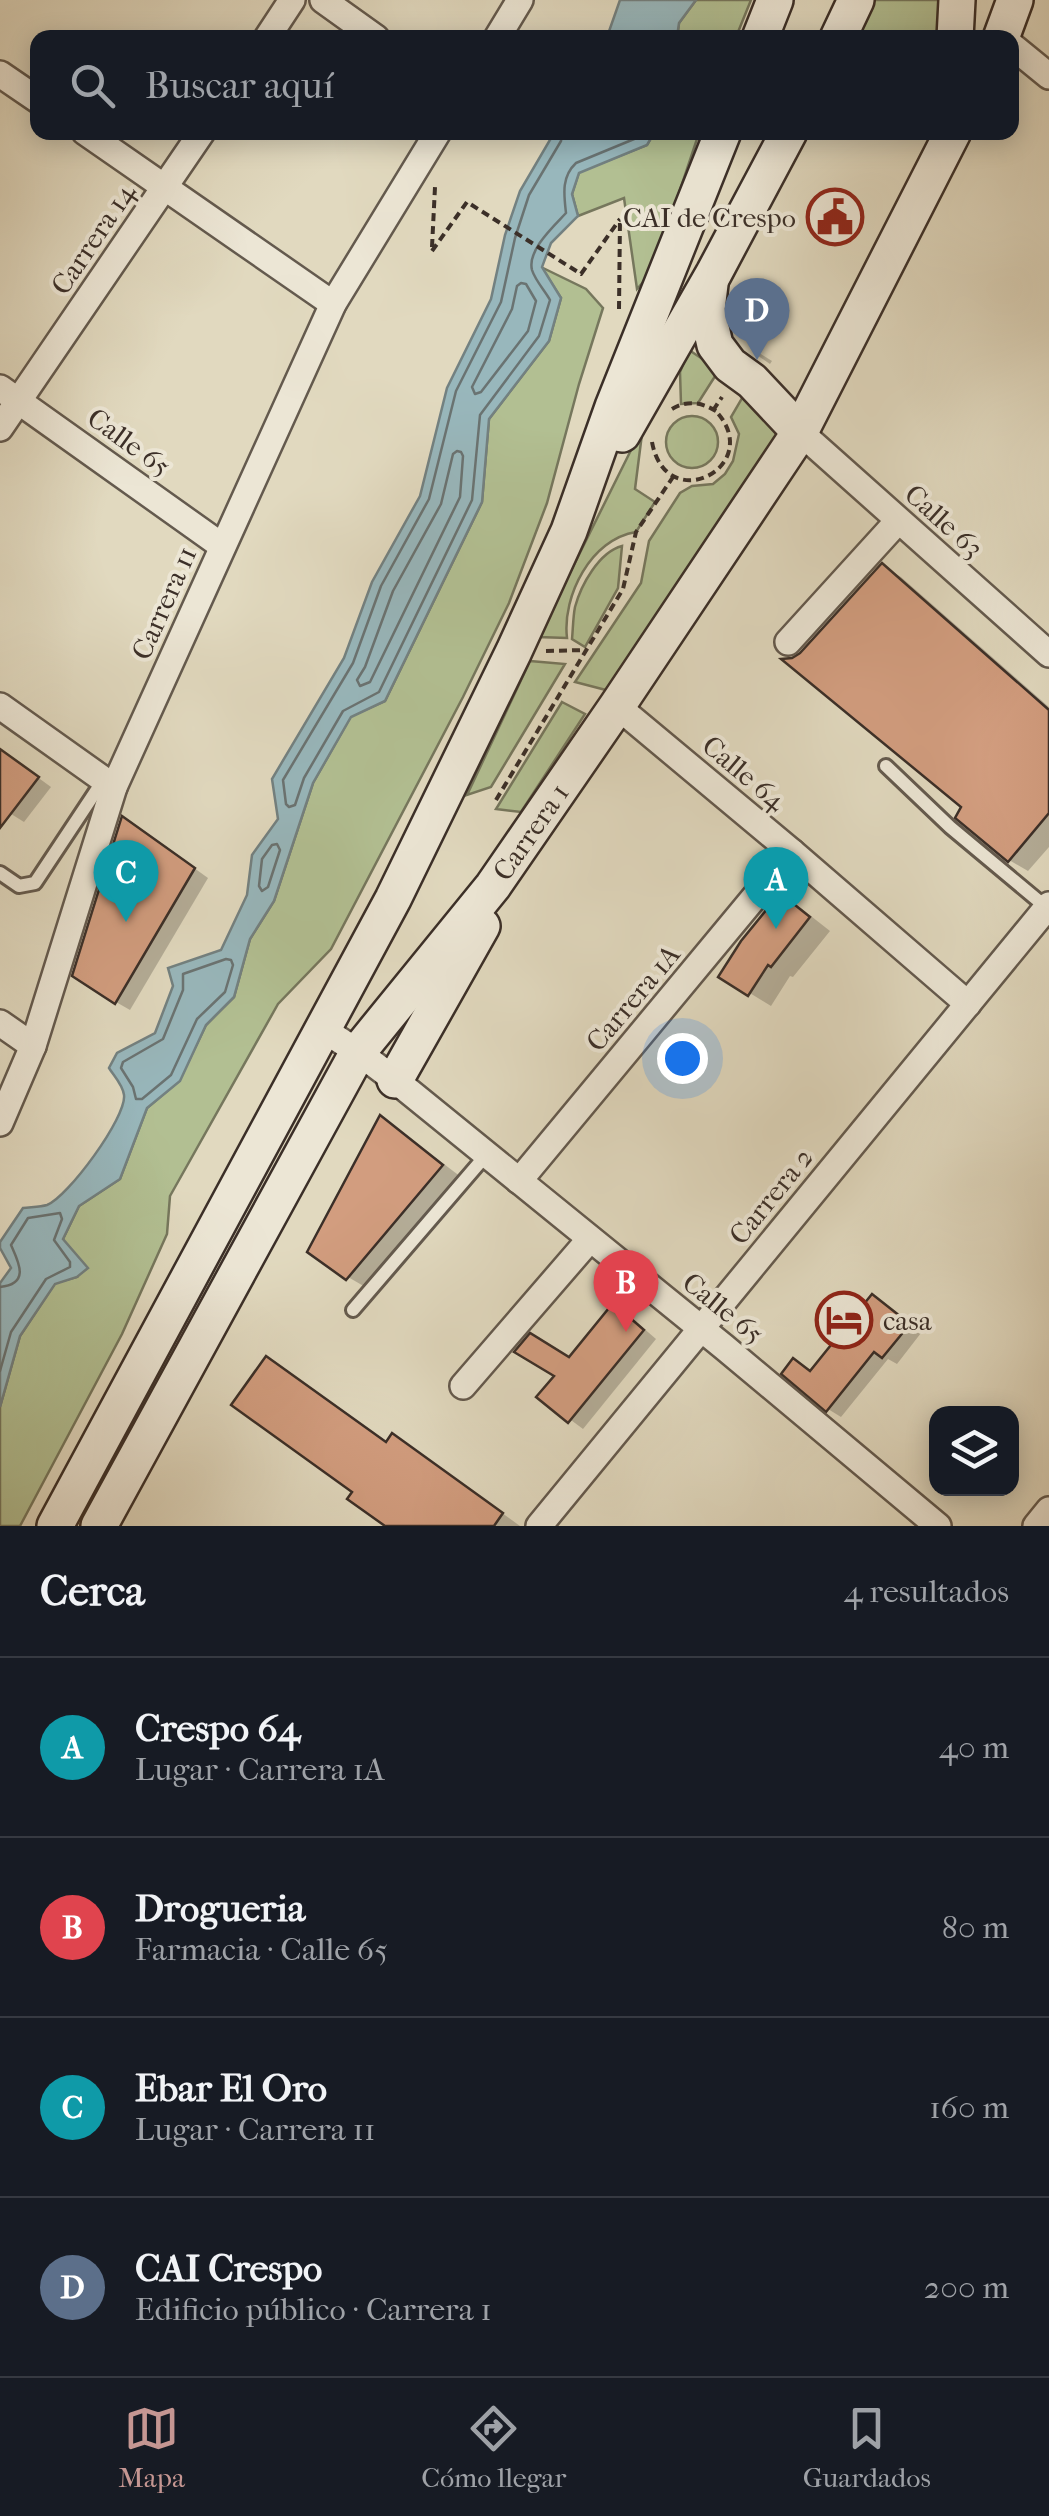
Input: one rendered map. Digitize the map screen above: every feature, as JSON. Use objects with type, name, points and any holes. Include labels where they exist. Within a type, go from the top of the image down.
[{"type":"main road","points":[[763,30],[774,0]]},
{"type":"main road","points":[[842,30],[856,0]]},
{"type":"main road","points":[[956,30],[957,0]]},
{"type":"main road","points":[[1004,30],[1014,0]]},
{"type":"main road","points":[[55,1526],[393,899],[514,651],[568,531],[613,407],[721,140]]},
{"type":"main road","points":[[568,531],[785,140]]},
{"type":"main road","name":"Carrera 1","points":[[99,1526],[358,1052],[493,886],[800,432],[949,140]]},
{"type":"main road","points":[[714,273],[706,310],[711,334],[722,356],[800,432]]},
{"type":"main road","points":[[752,382],[796,382],[836,362]]},
{"type":"main road","points":[[394,1080],[482,929],[493,886]]},
{"type":"street","points":[[272,30],[292,0]]},
{"type":"street","points":[[323,0],[365,30]]},
{"type":"street","points":[[502,30],[520,0]]},
{"type":"street","points":[[1019,52],[1049,76]]},
{"type":"street","points":[[0,74],[30,95]]},
{"type":"street","points":[[96,140],[332,304]]},
{"type":"street","name":"Carrera 14","points":[[0,428],[10,394],[196,140]]},
{"type":"street","name":"Carrera 11","points":[[0,1123],[32,1046],[109,783],[332,304],[433,140]]},
{"type":"street","name":"Calle 65","points":[[10,394],[222,546]]},
{"type":"street","name":"Calle 63","points":[[800,432],[1049,654]]},
{"type":"street","points":[[788,642],[898,520]]},
{"type":"street","points":[[0,706],[109,783]]},
{"type":"street","name":"Calle 64","points":[[617,706],[968,1004]]},
{"type":"street","name":"Carrera 1A","points":[[520,1181],[792,852]]},
{"type":"street","name":"Carrera 2","points":[[540,1526],[1048,906]]},
{"type":"street","points":[[0,1023],[32,1046]]},
{"type":"street","name":"Calle 65","points":[[324,1030],[358,1052],[487,1154],[938,1526]]},
{"type":"street","points":[[463,1386],[590,1239]]},
{"type":"street","points":[[1036,1526],[1049,1510]]},
{"type":"lane","points":[[886,766],[950,827],[1048,906]]},
{"type":"lane","points":[[0,873],[18,886],[35,883],[109,783]]},
{"type":"lane","points":[[353,1310],[487,1154]]},
{"type":"path","points":[[414,168],[435,182],[432,251],[467,202],[582,274],[620,219],[619,311]]},
{"type":"path","points":[[654,428],[655,456],[673,477],[701,480],[724,463],[730,450],[730,436],[715,410],[698,403],[680,404],[664,414]]},
{"type":"path","points":[[496,800],[623,590],[636,532],[673,477]]},
{"type":"path","points":[[514,651],[586,650]]},
{"type":"green space","points":[[696,0],[751,0],[739,30],[678,30]]},
{"type":"green space","points":[[869,0],[943,0],[941,30],[855,30]]},
{"type":"green space","points":[[650,140],[697,140],[653,271],[637,289],[624,198],[578,216],[572,194],[579,172],[647,145]]},
{"type":"green space","points":[[541,267],[586,289],[603,308],[547,503],[509,603],[331,949],[278,1004],[170,1196],[167,1234],[122,1334],[20,1526],[0,1526],[0,1407],[20,1336],[55,1283],[77,1277],[63,1239],[79,1206],[120,1179],[147,1108],[179,1081],[206,1025],[234,997],[250,939],[274,901],[313,783],[351,716],[385,701],[482,502],[489,419],[549,341],[561,298]]},
{"type":"green space","points":[[689,350],[719,370],[698,403],[681,404],[680,372]]},
{"type":"green space","points":[[745,393],[785,424],[606,690],[575,682],[641,583],[649,541],[680,493],[692,486],[713,484],[733,461],[739,434],[731,417]]},
{"type":"green space","points":[[692,416],[710,424],[718,442],[710,460],[692,468],[674,460],[666,442],[674,424]]},
{"type":"green space","points":[[643,426],[635,489],[655,502],[636,532],[606,546],[583,572],[569,605],[567,638],[538,637]]},
{"type":"green space","points":[[622,546],[618,588],[585,647],[572,639],[578,598],[599,562]]},
{"type":"green space","points":[[530,661],[565,664],[491,787],[467,795]]},
{"type":"green space","points":[[562,702],[585,714],[521,812],[496,809]]},
{"type":"water","points":[[620,0],[696,0],[678,30],[609,30]]},
{"type":"water","points":[[550,140],[650,140],[647,145],[579,173],[572,194],[578,216],[551,243],[542,267],[561,298],[549,341],[489,419],[482,502],[385,701],[351,717],[313,783],[274,901],[250,939],[234,997],[206,1025],[180,1081],[147,1108],[120,1179],[79,1206],[63,1239],[88,1268],[77,1277],[55,1284],[20,1336],[0,1407],[0,1283],[11,1268],[0,1242],[23,1208],[47,1205],[68,1188],[106,1138],[124,1095],[109,1068],[117,1053],[155,1033],[173,986],[168,968],[221,950],[247,895],[252,855],[278,819],[272,779],[344,658],[372,582],[420,496],[447,388],[491,299],[505,235],[520,191]]},
{"type":"building","points":[[882,563],[1049,710],[1049,813],[1008,862],[955,818],[961,807],[781,659],[800,653]]},
{"type":"building","points":[[0,749],[39,777],[0,828]]},
{"type":"building","points":[[122,816],[195,868],[115,1004],[72,976]]},
{"type":"building","points":[[780,893],[810,917],[771,967],[768,965],[748,996],[718,977]]},
{"type":"building","points":[[380,1115],[443,1165],[346,1280],[307,1252]]},
{"type":"building","points":[[872,1294],[910,1324],[882,1358],[874,1352],[826,1412],[781,1374],[793,1358],[810,1371]]},
{"type":"building","points":[[613,1303],[644,1330],[568,1423],[536,1397],[554,1376],[514,1352],[530,1333],[569,1357]]},
{"type":"building","points":[[266,1356],[386,1442],[392,1433],[503,1513],[494,1526],[385,1526],[347,1499],[352,1492],[231,1405]]},
{"type":"place","name":"CAI de Crespo","points":[[835,217]]},
{"type":"place","name":"CAI Crespo","points":[[757,360]]},
{"type":"place","name":"Ebar El Oro","points":[[126,922]]},
{"type":"place","name":"Crespo 64","points":[[776,929]]},
{"type":"place","name":"casa","points":[[844,1320]]},
{"type":"place","name":"Drogueria","points":[[626,1332]]}]
